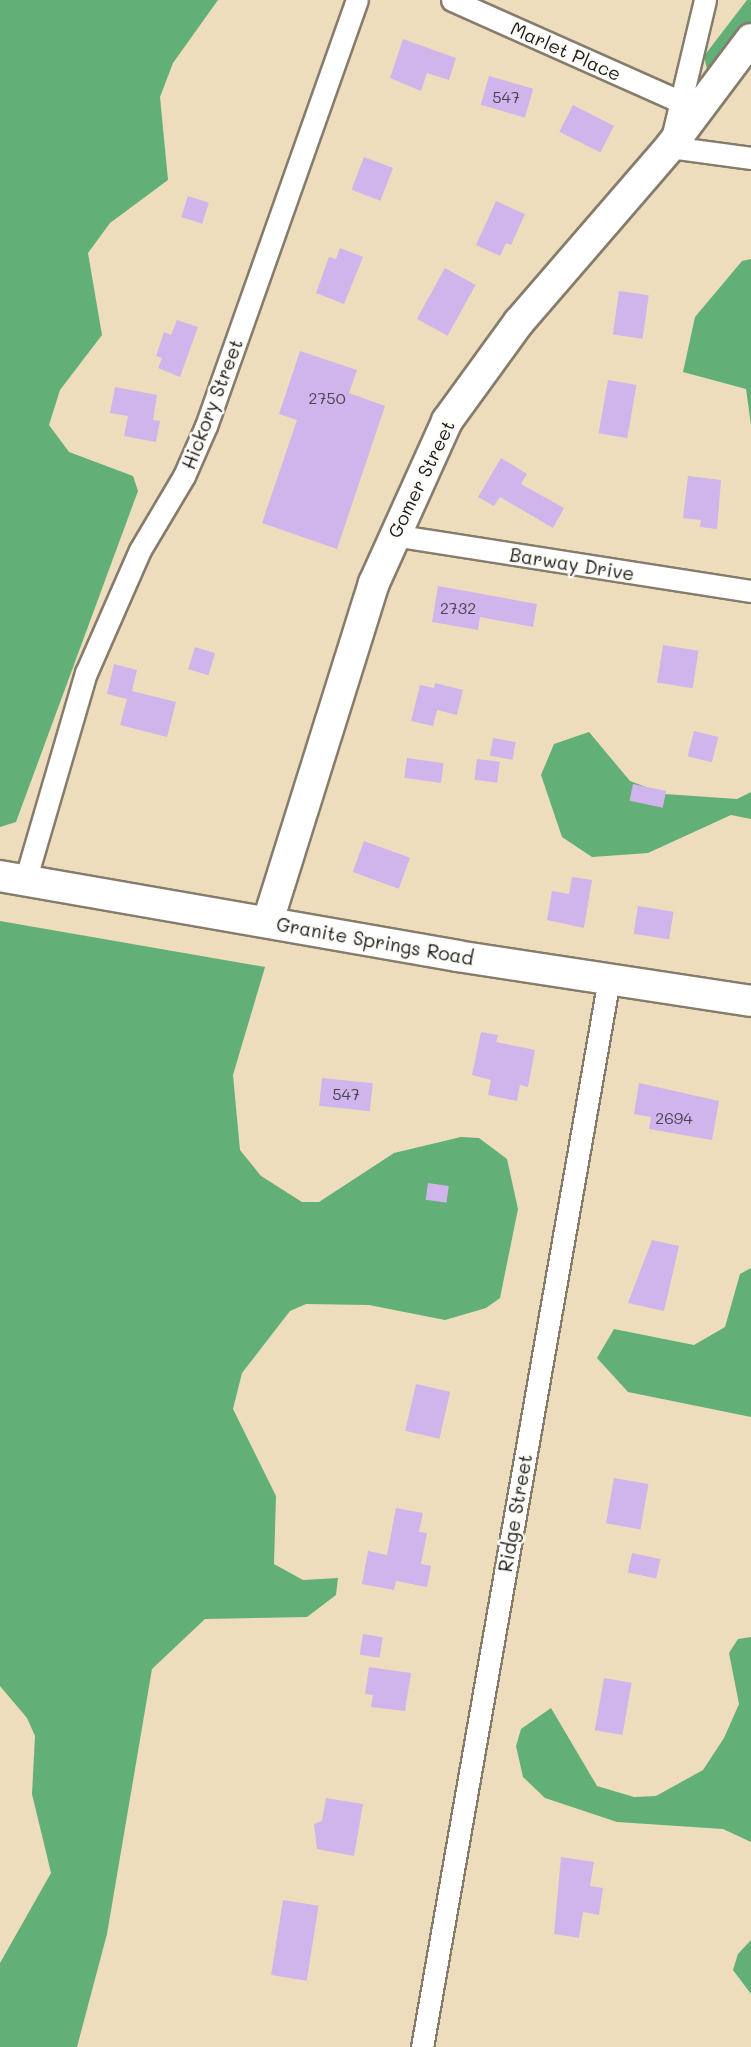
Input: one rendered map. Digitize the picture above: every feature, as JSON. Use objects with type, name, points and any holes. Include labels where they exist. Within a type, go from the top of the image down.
[{"type":"street","name":"Hickory Street","points":[[13,879],[86,673],[140,550],[184,476],[206,426],[358,0]]},
{"type":"street","name":"Marlet Place","points":[[452,0],[681,102]]},
{"type":"street","points":[[705,0],[670,147],[751,158]]},
{"type":"street","name":"Gomer Street","points":[[268,921],[314,766],[393,535],[447,421],[519,322],[670,147],[751,39]]},
{"type":"street","name":"Barway Drive","points":[[393,535],[751,591]]},
{"type":"street","name":"Granite Springs Road","points":[[13,879],[751,1001]]},
{"type":"street","name":"Ridge Street","points":[[422,2047],[609,979]]},
{"type":"green space","points":[[0,0],[218,0],[173,63],[160,97],[168,180],[110,223],[88,253],[102,335],[60,390],[49,425],[69,452],[133,476],[138,491],[16,822],[0,827]]},
{"type":"green space","points":[[747,0],[751,0],[751,22],[708,74],[704,56]]},
{"type":"green space","points":[[751,259],[751,425],[746,389],[683,372],[695,317],[742,261]]},
{"type":"green space","points":[[589,732],[630,781],[665,794],[737,799],[751,792],[751,819],[731,815],[648,853],[592,857],[562,837],[541,775],[554,744]]},
{"type":"green space","points":[[0,921],[265,967],[233,1075],[240,1150],[261,1176],[302,1202],[319,1202],[394,1153],[461,1137],[479,1138],[507,1159],[518,1209],[500,1298],[486,1308],[445,1320],[369,1305],[306,1304],[290,1311],[242,1373],[233,1409],[276,1496],[274,1564],[303,1580],[338,1578],[336,1595],[307,1617],[205,1619],[152,1669],[107,1934],[77,2047],[0,2047],[0,1963],[51,1873],[32,1794],[35,1736],[27,1718],[0,1686]]},
{"type":"green space","points":[[751,1268],[751,1417],[628,1392],[597,1358],[614,1329],[694,1345],[725,1327],[740,1274]]},
{"type":"green space","points":[[751,1637],[751,1842],[723,1829],[617,1822],[545,1798],[523,1777],[516,1746],[521,1729],[551,1708],[597,1786],[634,1797],[656,1796],[703,1770],[724,1738],[739,1704],[729,1653],[738,1639]]},
{"type":"green space","points":[[751,1940],[751,1994],[733,1970],[738,1954]]},
{"type":"building","points":[[403,39],[456,58],[449,80],[427,73],[421,91],[390,78]]},
{"type":"building","points":[[489,76],[533,89],[525,118],[481,105]]},
{"type":"building","points":[[573,105],[614,126],[600,153],[559,132]]},
{"type":"building","points":[[364,157],[393,168],[380,201],[351,190]]},
{"type":"building","points":[[188,196],[209,203],[202,224],[181,217]]},
{"type":"building","points":[[496,201],[525,214],[511,245],[506,243],[500,256],[476,245]]},
{"type":"building","points":[[340,248],[363,257],[344,304],[316,293],[329,257],[336,259]]},
{"type":"building","points":[[445,268],[476,285],[447,336],[417,319]]},
{"type":"building","points":[[619,291],[649,295],[643,339],[613,335]]},
{"type":"building","points":[[177,320],[198,327],[180,377],[158,368],[162,358],[156,356],[164,332],[171,335]]},
{"type":"building","points":[[300,351],[357,370],[349,393],[385,406],[337,549],[262,523],[297,420],[279,414]]},
{"type":"building","points":[[608,380],[637,385],[627,438],[599,433]]},
{"type":"building","points":[[115,387],[157,395],[153,420],[160,421],[156,442],[124,436],[128,416],[110,413]]},
{"type":"building","points":[[501,458],[527,474],[521,484],[564,508],[553,528],[500,497],[494,506],[478,497]]},
{"type":"building","points":[[688,476],[721,480],[717,529],[700,527],[701,520],[683,518]]},
{"type":"building","points":[[438,586],[537,604],[533,627],[480,617],[478,630],[432,622]]},
{"type":"building","points":[[663,645],[699,651],[693,688],[657,683]]},
{"type":"building","points":[[195,647],[215,653],[208,675],[188,669]]},
{"type":"building","points":[[114,664],[137,670],[132,691],[176,702],[167,737],[120,725],[127,699],[107,694]]},
{"type":"building","points":[[435,683],[463,690],[457,715],[437,710],[433,726],[411,721],[420,685],[434,688]]},
{"type":"building","points":[[694,731],[718,737],[712,762],[688,756]]},
{"type":"building","points":[[493,738],[516,742],[513,760],[490,756]]},
{"type":"building","points":[[407,758],[444,763],[441,783],[404,778]]},
{"type":"building","points":[[477,759],[500,762],[497,783],[474,780]]},
{"type":"building","points":[[633,784],[666,791],[663,808],[629,801]]},
{"type":"building","points":[[364,841],[410,858],[399,889],[353,872]]},
{"type":"building","points":[[572,877],[592,880],[584,928],[547,920],[552,891],[569,894]]},
{"type":"building","points":[[638,906],[674,912],[669,939],[634,934]]},
{"type":"building","points":[[481,1032],[498,1035],[496,1042],[535,1050],[528,1087],[520,1085],[517,1101],[488,1095],[491,1080],[472,1075]]},
{"type":"building","points":[[322,1078],[373,1083],[370,1111],[319,1106]]},
{"type":"building","points":[[639,1083],[719,1101],[712,1140],[649,1129],[651,1117],[634,1114]]},
{"type":"building","points":[[428,1183],[449,1186],[446,1203],[426,1200]]},
{"type":"building","points":[[652,1240],[679,1246],[664,1311],[628,1303]]},
{"type":"building","points":[[416,1384],[450,1392],[439,1439],[405,1431]]},
{"type":"building","points":[[614,1478],[648,1484],[640,1529],[606,1523]]},
{"type":"building","points":[[396,1508],[423,1513],[419,1532],[427,1533],[421,1564],[431,1566],[427,1587],[396,1581],[394,1590],[362,1584],[368,1551],[387,1555]]},
{"type":"building","points":[[632,1553],[660,1559],[656,1579],[628,1573]]},
{"type":"building","points":[[363,1634],[383,1637],[379,1658],[360,1655]]},
{"type":"building","points":[[369,1667],[411,1673],[405,1711],[371,1707],[373,1695],[365,1694]]},
{"type":"building","points":[[604,1678],[632,1683],[622,1735],[595,1730]]},
{"type":"building","points":[[326,1798],[363,1804],[354,1856],[317,1849],[314,1824],[322,1821]]},
{"type":"building","points":[[561,1857],[594,1862],[590,1886],[603,1888],[599,1915],[583,1912],[579,1938],[554,1934]]},
{"type":"building","points":[[283,1900],[319,1906],[307,1981],[271,1975]]}]
